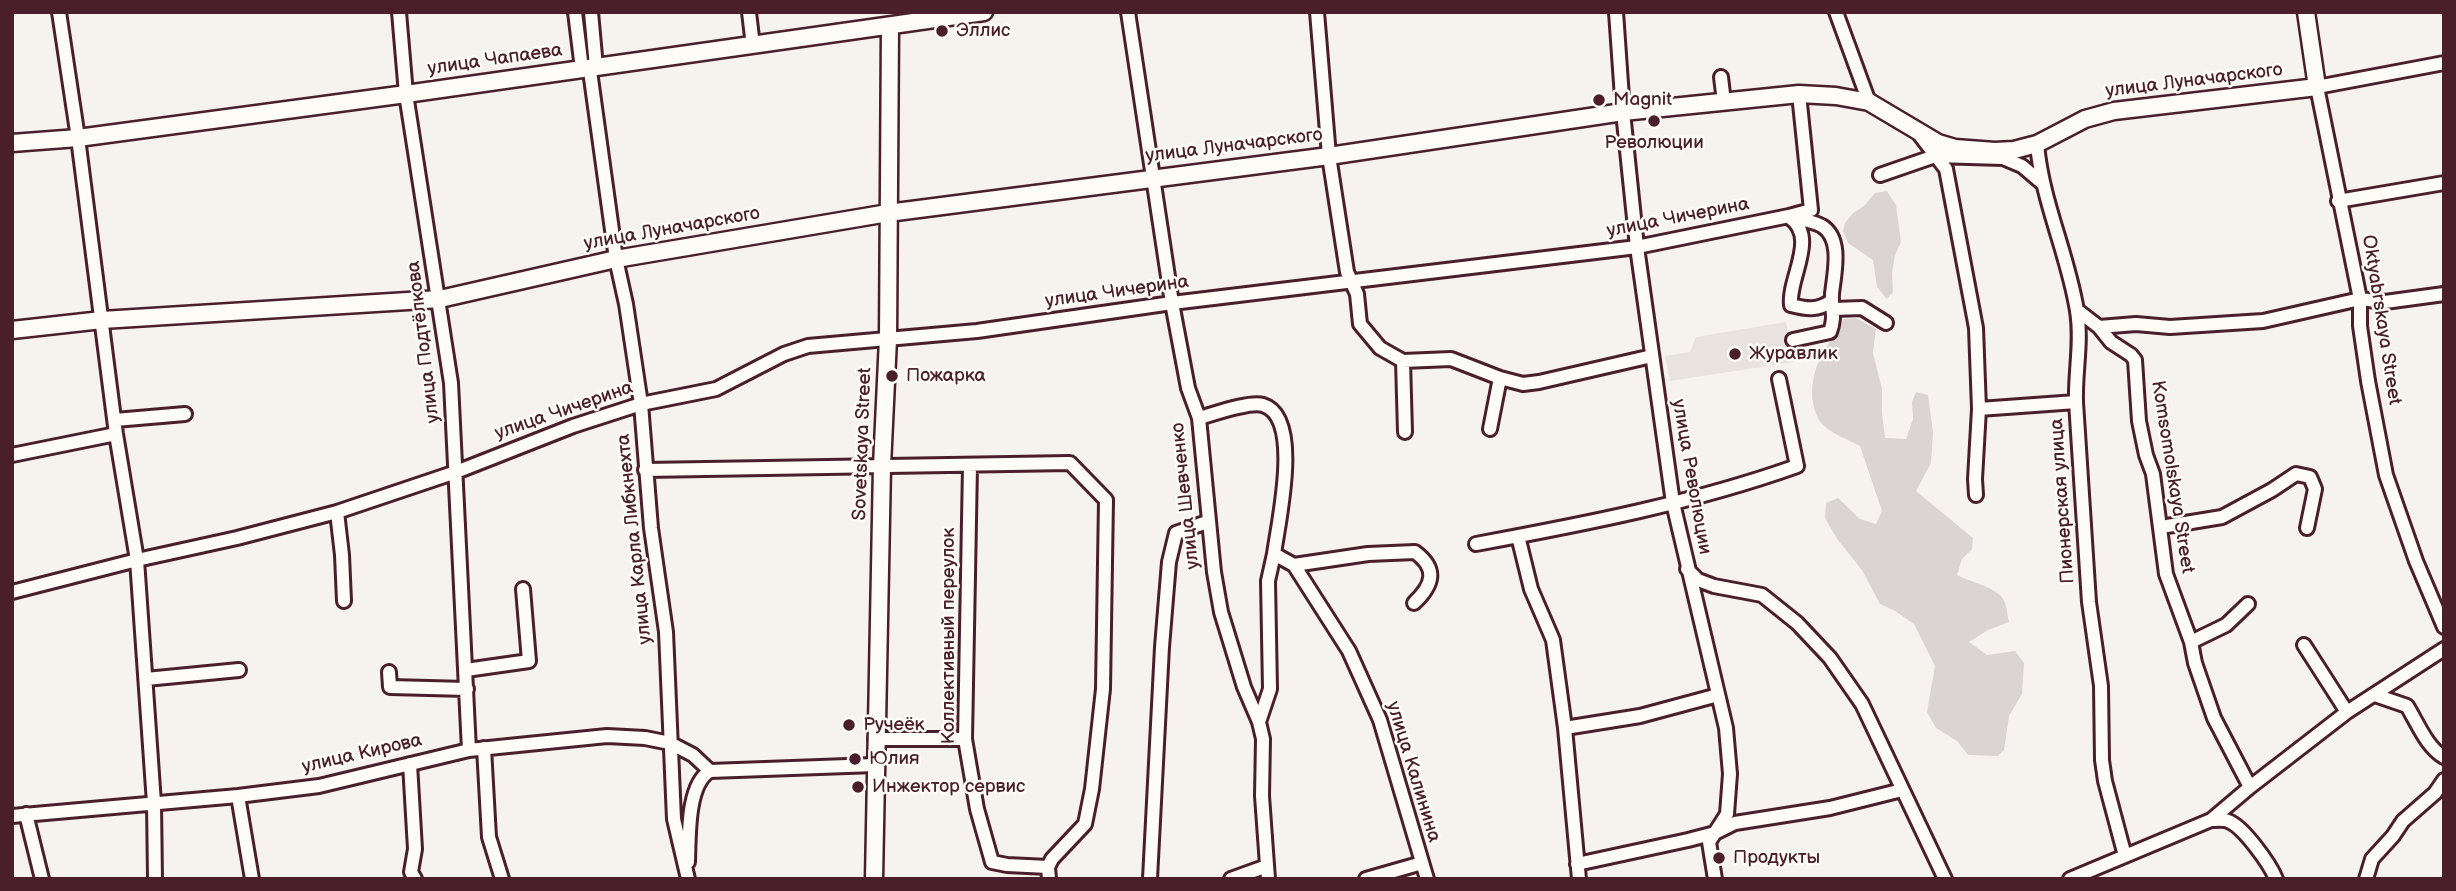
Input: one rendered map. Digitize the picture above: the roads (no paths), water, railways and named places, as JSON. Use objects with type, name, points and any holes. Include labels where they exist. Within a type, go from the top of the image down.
[{"type":"main road","name":"улица Чапаева","points":[[12,143],[78,138],[754,46],[889,19],[984,12]]},
{"type":"main road","name":"Oktyabrskaya Street","points":[[2306,12],[2316,87]]},
{"type":"main road","name":"Sovetskaya Street","points":[[874,879],[882,466],[888,339],[889,19]]},
{"type":"main road","name":"улица Луначарского","points":[[12,330],[103,320],[440,299],[616,259],[888,213],[1329,156],[1623,112],[1800,94],[1853,98],[1869,102],[1938,143],[1974,151],[2014,150],[2037,144],[2085,119],[2114,111],[2316,87]]},
{"type":"street","points":[[59,12],[103,320],[116,434],[138,560],[155,803],[155,879]]},
{"type":"street","name":"улица Подтёлкова","points":[[399,12],[406,94],[451,383],[469,750]]},
{"type":"street","name":"улица Карла Либкнехта","points":[[575,12],[589,69]]},
{"type":"street","name":"улица Карла Либкнехта","points":[[583,12],[616,259],[626,304],[641,404],[651,528],[666,632],[674,819],[687,876]]},
{"type":"street","name":"улица Карла Либкнехта","points":[[589,69],[591,12]]},
{"type":"street","points":[[749,12],[754,46]]},
{"type":"street","name":"улица Шевченко","points":[[1128,12],[1172,303],[1188,388],[1199,418],[1207,522],[1221,612],[1263,739],[1262,796],[1267,872]]},
{"type":"street","points":[[1317,12],[1329,156],[1350,283],[1357,293],[1360,324],[1380,348],[1403,361],[1451,359],[1523,384],[1652,356]]},
{"type":"street","name":"улица Революции","points":[[1616,12],[1637,247],[1673,503],[1687,569],[1698,580],[1714,586],[1762,595],[1797,623],[1847,679],[1862,704],[1945,879]]},
{"type":"street","points":[[1836,12],[1869,102]]},
{"type":"street","name":"улица Луначарского","points":[[2316,87],[2444,63]]},
{"type":"street","points":[[1721,77],[1724,102]]},
{"type":"street","name":"Oktyabrskaya Street","points":[[2316,87],[2360,299],[2360,326],[2366,367],[2386,475],[2416,561],[2444,627]]},
{"type":"street","name":"улица Чичерина","points":[[12,592],[337,512],[456,472],[561,430],[641,404],[716,389],[784,354],[808,346],[977,331],[1172,303],[1637,247],[1811,210],[1800,94]]},
{"type":"street","points":[[1919,134],[1946,169],[1976,328],[1979,409],[1976,495]]},
{"type":"street","name":"Пионерская улица","points":[[2037,144],[2042,183],[2077,310],[2079,346],[2075,373],[2076,402],[2089,602],[2101,686],[2102,760],[2125,856]]},
{"type":"street","points":[[1880,175],[1935,156],[2003,158],[2022,166],[2042,183]]},
{"type":"street","points":[[2338,201],[2444,183]]},
{"type":"street","points":[[1789,216],[1822,226],[1833,240],[1836,257],[1834,321],[1830,332],[1793,340]]},
{"type":"street","points":[[1789,216],[1798,223],[1801,234],[1801,260],[1789,294],[1791,305],[1808,310],[1833,305],[1861,308],[1886,323]]},
{"type":"street","points":[[2099,327],[2136,324],[2170,327],[2263,321],[2360,299],[2385,302],[2444,294]]},
{"type":"street","name":"Komsomolskaya Street","points":[[2077,310],[2135,360],[2139,421],[2146,456],[2153,474],[2166,574],[2191,642],[2194,663],[2214,718],[2250,787]]},
{"type":"street","points":[[1403,361],[1405,432]]},
{"type":"street","points":[[1490,429],[1500,378]]},
{"type":"street","points":[[1476,544],[1673,503],[1730,489],[1797,466],[1779,379]]},
{"type":"street","points":[[1979,409],[2076,402]]},
{"type":"street","points":[[1199,418],[1255,404],[1265,405],[1281,421],[1286,455],[1274,554]]},
{"type":"street","points":[[114,420],[185,414]]},
{"type":"street","points":[[12,455],[116,434]]},
{"type":"street","points":[[645,470],[1070,463],[1105,500],[1103,689],[1098,743],[1085,824],[1052,859],[1049,873]]},
{"type":"street","name":"Коллективный переулок","points":[[970,466],[965,739],[977,809],[992,862],[1049,873]]},
{"type":"street","points":[[2161,527],[2222,517],[2296,474],[2310,477],[2315,489],[2307,528]]},
{"type":"street","points":[[337,512],[344,601]]},
{"type":"street","points":[[1150,879],[1169,562],[1176,533],[1207,522]]},
{"type":"street","points":[[1517,536],[1531,589],[1553,640],[1565,728],[1579,879]]},
{"type":"street","points":[[1294,565],[1368,554],[1415,552],[1427,561],[1430,571],[1428,590],[1414,603]]},
{"type":"street","name":"улица Шевченко","points":[[1259,722],[1270,689],[1268,582],[1274,554]]},
{"type":"street","name":"улица Калинина","points":[[1274,554],[1294,565],[1349,651],[1380,720],[1427,879]]},
{"type":"street","points":[[1687,569],[1726,728],[1730,774],[1727,814],[1710,842],[1715,879]]},
{"type":"street","points":[[466,670],[529,661],[523,589]]},
{"type":"street","points":[[2191,642],[2226,625],[2248,604]]},
{"type":"street","points":[[2304,645],[2347,712]]},
{"type":"street","points":[[2070,879],[2211,820],[2347,712],[2444,649]]},
{"type":"street","points":[[146,678],[239,670]]},
{"type":"street","points":[[389,672],[390,687],[467,689]]},
{"type":"street","points":[[1565,728],[1640,716],[1718,695]]},
{"type":"street","points":[[2375,695],[2407,706],[2427,739],[2438,754],[2444,757]]},
{"type":"street","name":"улица Кирова","points":[[12,816],[320,786],[469,750],[607,736],[645,738],[670,743],[693,755],[710,771]]},
{"type":"street","points":[[875,739],[965,739]]},
{"type":"street","points":[[484,748],[489,837],[502,879]]},
{"type":"street","points":[[410,764],[415,849],[411,872],[415,879]]},
{"type":"street","points":[[687,876],[693,801],[702,775],[710,771],[875,765]]},
{"type":"street","points":[[2366,879],[2372,859],[2403,821],[2435,793],[2444,780]]},
{"type":"street","points":[[1577,864],[1715,833],[1735,823],[1841,806],[1902,790]]},
{"type":"street","points":[[238,796],[252,879]]},
{"type":"street","points":[[26,814],[42,879]]},
{"type":"street","points":[[2211,820],[2228,821],[2238,827],[2272,867],[2276,879]]},
{"type":"street","points":[[1366,879],[1422,863]]},
{"type":"street","points":[[1231,879],[1267,872]]},
{"type":"place","name":"Эллис","points":[[942,31]]},
{"type":"place","name":"Magnit","points":[[1599,100]]},
{"type":"place","name":"Революции","points":[[1654,121]]},
{"type":"place","name":"Журавлик","points":[[1735,354]]},
{"type":"place","name":"Пожарка","points":[[892,376]]},
{"type":"place","name":"Ручеёк","points":[[849,725]]},
{"type":"place","name":"Юлия","points":[[855,759]]},
{"type":"place","name":"Инжектор сервис","points":[[858,787]]},
{"type":"place","name":"Продукты","points":[[1719,858]]}]
